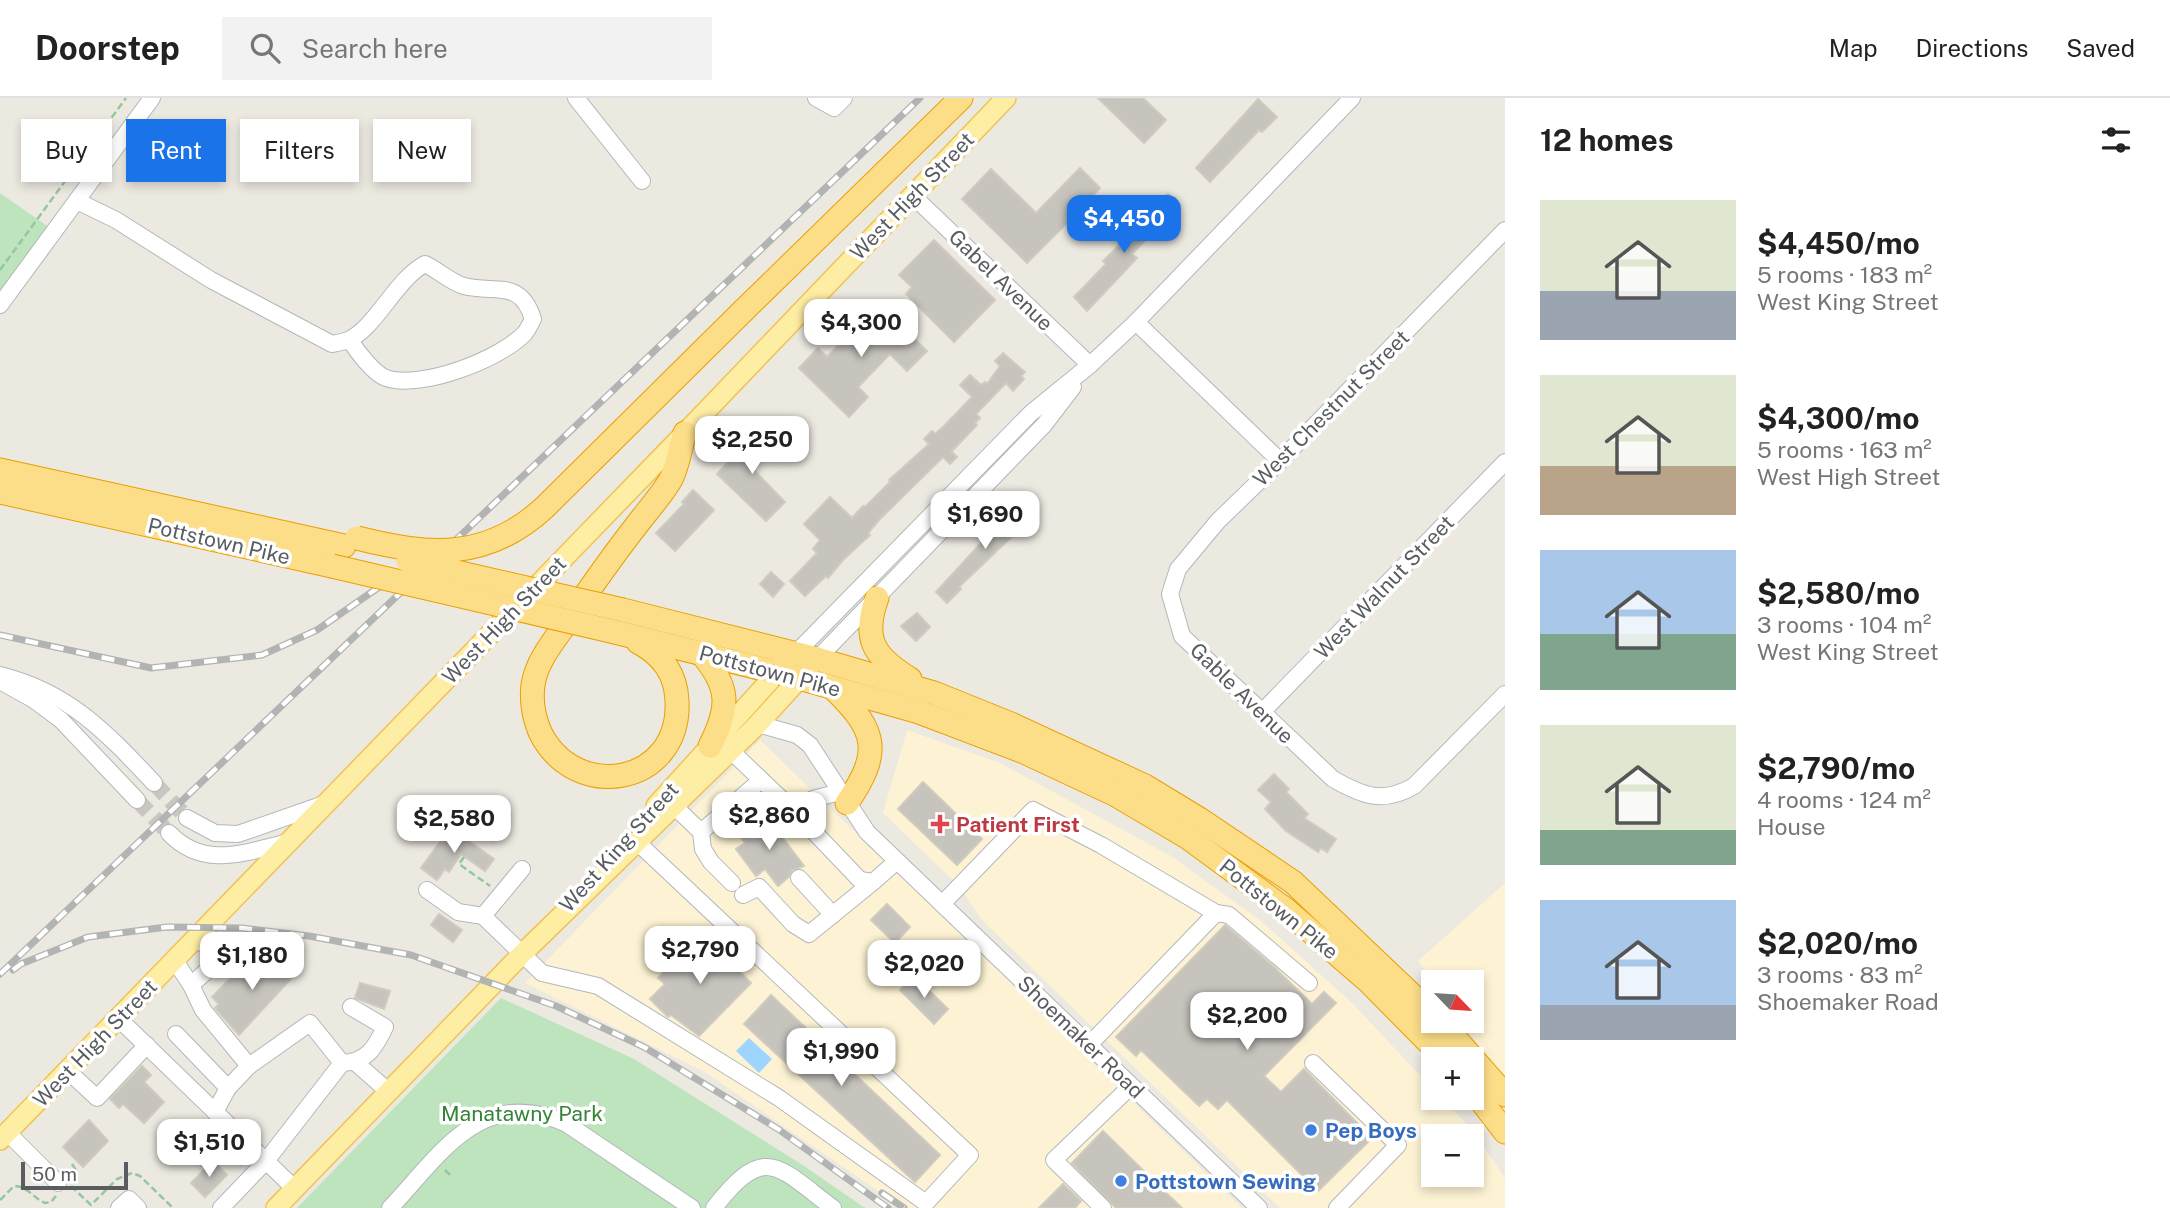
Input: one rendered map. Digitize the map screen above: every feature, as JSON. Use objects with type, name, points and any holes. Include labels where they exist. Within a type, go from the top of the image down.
[{"type":"highway","points":[[351,542],[442,552],[482,544],[517,530],[545,507],[961,98]]},
{"type":"highway","points":[[619,633],[645,646],[666,665],[676,689],[677,719],[669,744],[652,762],[627,774],[601,777],[575,768],[545,741],[536,720],[533,685],[546,652],[671,478],[685,433]]},
{"type":"highway","name":"Pottstown Pike","points":[[0,470],[261,528],[351,542],[806,657],[934,693],[1011,724],[1145,786],[1201,820],[1293,882],[1421,1004]]},
{"type":"highway","name":"Pottstown Pike","points":[[0,492],[332,566],[701,653],[919,712],[1024,752],[1116,795],[1187,837],[1295,918],[1368,981],[1433,1047]]},
{"type":"highway","points":[[877,598],[870,622],[876,652],[893,669],[934,693]]},
{"type":"highway","points":[[701,653],[718,674],[724,696],[720,748]]},
{"type":"highway","points":[[833,688],[856,711],[870,740],[867,770],[844,798]]},
{"type":"highway","points":[[1450,1033],[1505,1095]]},
{"type":"highway","points":[[1484,1105],[1505,1132]]},
{"type":"main road","name":"West High Street","points":[[4,1136],[1006,98]]},
{"type":"main road","name":"West King Street","points":[[528,948],[674,806],[776,673],[806,657]]},
{"type":"main road","name":"West King Street","points":[[279,1207],[720,748],[758,724],[799,678],[806,657]]},
{"type":"street","points":[[0,305],[152,98]]},
{"type":"street","points":[[576,98],[642,181]]},
{"type":"street","points":[[816,98],[834,108],[844,98]]},
{"type":"street","name":"West King Street","points":[[806,657],[1031,413],[1090,366],[1136,322],[1352,98]]},
{"type":"street","name":"Gabel Avenue","points":[[912,195],[1090,366]]},
{"type":"street","points":[[77,201],[116,220],[211,280],[332,344],[350,340],[364,328],[412,270],[425,264],[466,286],[508,289],[529,306],[533,318],[526,332],[511,344],[475,363],[433,379],[386,378],[358,354],[350,340]]},
{"type":"street","name":"West Chestnut Street","points":[[1170,594],[1178,569],[1218,521],[1505,230]]},
{"type":"street","points":[[1136,322],[1280,461]]},
{"type":"street","name":"West King Street","points":[[806,657],[877,598],[1044,425],[1090,366]]},
{"type":"street","name":"West Walnut Street","points":[[1263,711],[1505,462]]},
{"type":"street","name":"Gable Avenue","points":[[1170,594],[1182,636],[1333,779],[1363,795],[1397,796],[1414,786],[1505,694]]},
{"type":"street","points":[[0,675],[28,682],[84,714],[154,783]]},
{"type":"street","points":[[0,681],[34,700],[61,720],[137,800]]},
{"type":"street","name":"Shoemaker Road","points":[[758,724],[797,735],[810,745],[867,832],[1259,1208]]},
{"type":"street","points":[[720,748],[796,812],[860,880],[873,882]]},
{"type":"street","points":[[701,832],[761,780]]},
{"type":"street","points":[[796,812],[813,799],[844,798]]},
{"type":"street","points":[[187,818],[215,833],[238,834],[326,804]]},
{"type":"street","points":[[674,806],[701,832],[704,849],[711,862],[737,889],[759,887],[793,924],[809,934],[897,861]]},
{"type":"street","points":[[942,904],[1033,810],[1101,845],[1216,913],[1229,915],[1309,983]]},
{"type":"street","points":[[169,833],[188,849],[208,855],[240,853],[289,842]]},
{"type":"street","points":[[427,890],[458,912],[483,916],[528,948],[542,973],[598,986],[779,1098],[926,1203],[970,1155],[637,842]]},
{"type":"street","points":[[483,916],[522,869]]},
{"type":"street","points":[[799,878],[833,915]]},
{"type":"street","points":[[1089,1045],[1216,913]]},
{"type":"street","points":[[197,938],[220,958]]},
{"type":"street","points":[[191,985],[231,950],[251,952]]},
{"type":"street","points":[[175,961],[203,1010],[249,1066]]},
{"type":"street","points":[[221,1208],[266,1161],[349,1063],[375,1047],[385,1027],[351,1007]]},
{"type":"street","points":[[119,1019],[295,1189]]},
{"type":"street","points":[[215,1112],[228,1088],[249,1066],[310,1023],[349,1063],[389,1092]]},
{"type":"street","points":[[176,1034],[228,1088]]},
{"type":"street","points":[[68,1071],[97,1098],[147,1045]]},
{"type":"street","points":[[1313,1063],[1398,1145],[1336,1208]]},
{"type":"street","points":[[1104,1208],[1054,1160],[1131,1086]]},
{"type":"street","points":[[390,1208],[470,1126],[494,1116],[517,1111],[554,1118],[567,1124],[692,1208]]},
{"type":"street","points":[[4,1136],[58,1183]]},
{"type":"street","points":[[715,1208],[734,1183],[745,1173],[760,1166],[787,1173],[833,1208]]},
{"type":"street","points":[[119,1208],[129,1199],[138,1208]]},
{"type":"path","points":[[0,270],[126,98]]},
{"type":"path","points":[[464,857],[459,864],[501,894]]},
{"type":"shaded area","points":[[907,730],[1000,763],[1171,856],[1261,921],[1352,1003],[1421,1076],[1421,1110],[1453,1110],[1466,1124],[1421,1124],[1421,1187],[1484,1187],[1484,1147],[1505,1178],[1505,1208],[1280,1208],[982,920],[959,886],[883,813]]},
{"type":"shaded area","points":[[760,740],[1242,1208],[903,1208],[705,1072],[525,983]]},
{"type":"shaded area","points":[[1505,883],[1505,1084],[1484,1054],[1484,1047],[1479,1047],[1469,1033],[1484,1033],[1484,970],[1424,970],[1418,961]]},
{"type":"green space","points":[[0,193],[50,228],[0,297]]},
{"type":"green space","points":[[488,799],[512,815],[493,842],[470,826]]},
{"type":"green space","name":"Manatawny Park","points":[[501,998],[634,1059],[801,1164],[865,1208],[297,1208]]},
{"type":"water","points":[[749,1038],[772,1059],[759,1073],[736,1051]]},
{"type":"building","points":[[1098,98],[1143,98],[1166,120],[1144,143]]},
{"type":"building","points":[[1258,99],[1277,117],[1262,132],[1259,130],[1210,182],[1196,168]]},
{"type":"building","points":[[1080,168],[1100,188],[1081,208],[1100,226],[1088,239],[1069,221],[1027,263],[962,199],[991,169],[1036,213]]},
{"type":"building","points":[[1168,194],[1179,205],[1132,254],[1137,258],[1087,311],[1074,297],[1106,264],[1103,261],[1159,207],[1156,205]]},
{"type":"building","points":[[934,240],[995,300],[954,342],[906,294],[912,287],[899,275]]},
{"type":"building","points":[[879,304],[927,351],[907,371],[890,354],[858,387],[868,397],[849,417],[799,368],[818,348],[827,357]]},
{"type":"building","points":[[1003,353],[1025,372],[1021,376],[1024,379],[1013,391],[1006,383],[976,414],[980,418],[975,423],[977,425],[950,450],[957,457],[950,464],[943,457],[879,520],[868,533],[870,535],[828,578],[826,576],[805,596],[790,581],[817,553],[813,549],[820,540],[804,524],[830,497],[852,518],[865,507],[891,481],[889,480],[929,444],[924,439],[932,431],[935,434],[972,397],[960,385],[970,375],[981,385],[985,382],[987,384],[1000,366],[995,361]]},
{"type":"building","points":[[761,427],[776,441],[751,467],[785,502],[766,521],[717,474]]},
{"type":"building","points":[[693,490],[714,510],[675,551],[656,533],[684,504],[682,502]]},
{"type":"building","points":[[1022,505],[1032,514],[1028,521],[959,587],[961,589],[947,603],[936,592],[1014,507],[1017,510]]},
{"type":"building","points":[[771,572],[784,584],[773,597],[760,584]]},
{"type":"building","points":[[917,613],[930,627],[916,641],[901,626]]},
{"type":"building","points":[[1274,774],[1289,789],[1286,792],[1308,814],[1304,818],[1336,839],[1327,852],[1321,848],[1318,852],[1286,831],[1265,809],[1271,802],[1258,790]]},
{"type":"building","name":"Patient First","points":[[923,782],[982,839],[957,865],[898,809]]},
{"type":"building","points":[[767,817],[804,866],[792,870],[789,877],[778,886],[765,869],[756,876],[736,849],[745,843],[741,837]]},
{"type":"building","points":[[450,828],[494,859],[485,871],[461,854],[449,872],[445,869],[437,880],[421,868]]},
{"type":"building","points":[[887,904],[910,927],[895,943],[871,920]]},
{"type":"building","points":[[439,914],[462,930],[453,942],[431,925]]},
{"type":"building","points":[[1225,925],[1312,1004],[1324,992],[1336,1003],[1264,1076],[1281,1092],[1304,1069],[1372,1138],[1318,1191],[1227,1100],[1218,1109],[1207,1099],[1199,1106],[1141,1050],[1136,1056],[1116,1037]]},
{"type":"building","points":[[701,934],[724,957],[733,947],[741,955],[732,964],[751,983],[699,1036],[671,1015],[668,1017],[650,999],[665,984],[658,978]]},
{"type":"building","points":[[283,954],[299,970],[239,1035],[215,1008],[219,1004],[212,997],[246,962],[254,970],[260,964],[267,971]]},
{"type":"building","points":[[914,976],[948,1009],[934,1024],[900,990]]},
{"type":"building","points":[[360,983],[390,991],[384,1009],[355,998]]},
{"type":"building","points":[[771,995],[940,1155],[915,1182],[744,1024]]},
{"type":"building","points":[[142,1066],[151,1075],[144,1082],[164,1102],[144,1123],[123,1104],[119,1108],[110,1099]]},
{"type":"building","points":[[89,1120],[108,1141],[83,1167],[63,1147]]},
{"type":"building","points":[[1103,1131],[1182,1208],[1116,1208],[1072,1163]]},
{"type":"building","points":[[213,1161],[227,1175],[205,1197],[191,1183]]},
{"type":"building","points":[[1063,1184],[1081,1201],[1075,1208],[1039,1208]]},
{"type":"tunnel","points":[[154,783],[187,818]]},
{"type":"tunnel","points":[[137,800],[169,833]]},
{"type":"railway","points":[[0,974],[920,98]]},
{"type":"railway","points":[[0,635],[151,668],[262,655],[317,630],[395,576]]},
{"type":"railway","points":[[13,970],[21,964],[88,937],[167,927],[242,928],[309,936],[411,955],[556,1006],[644,1047],[778,1129],[888,1208]]},
{"type":"railway","points":[[882,1193],[904,1208]]},
{"type":"place","name":"Patient First","points":[[940,824]]},
{"type":"place","name":"Pep Boys","points":[[1311,1130]]},
{"type":"place","name":"Pottstown Sewing","points":[[1121,1181]]}]
